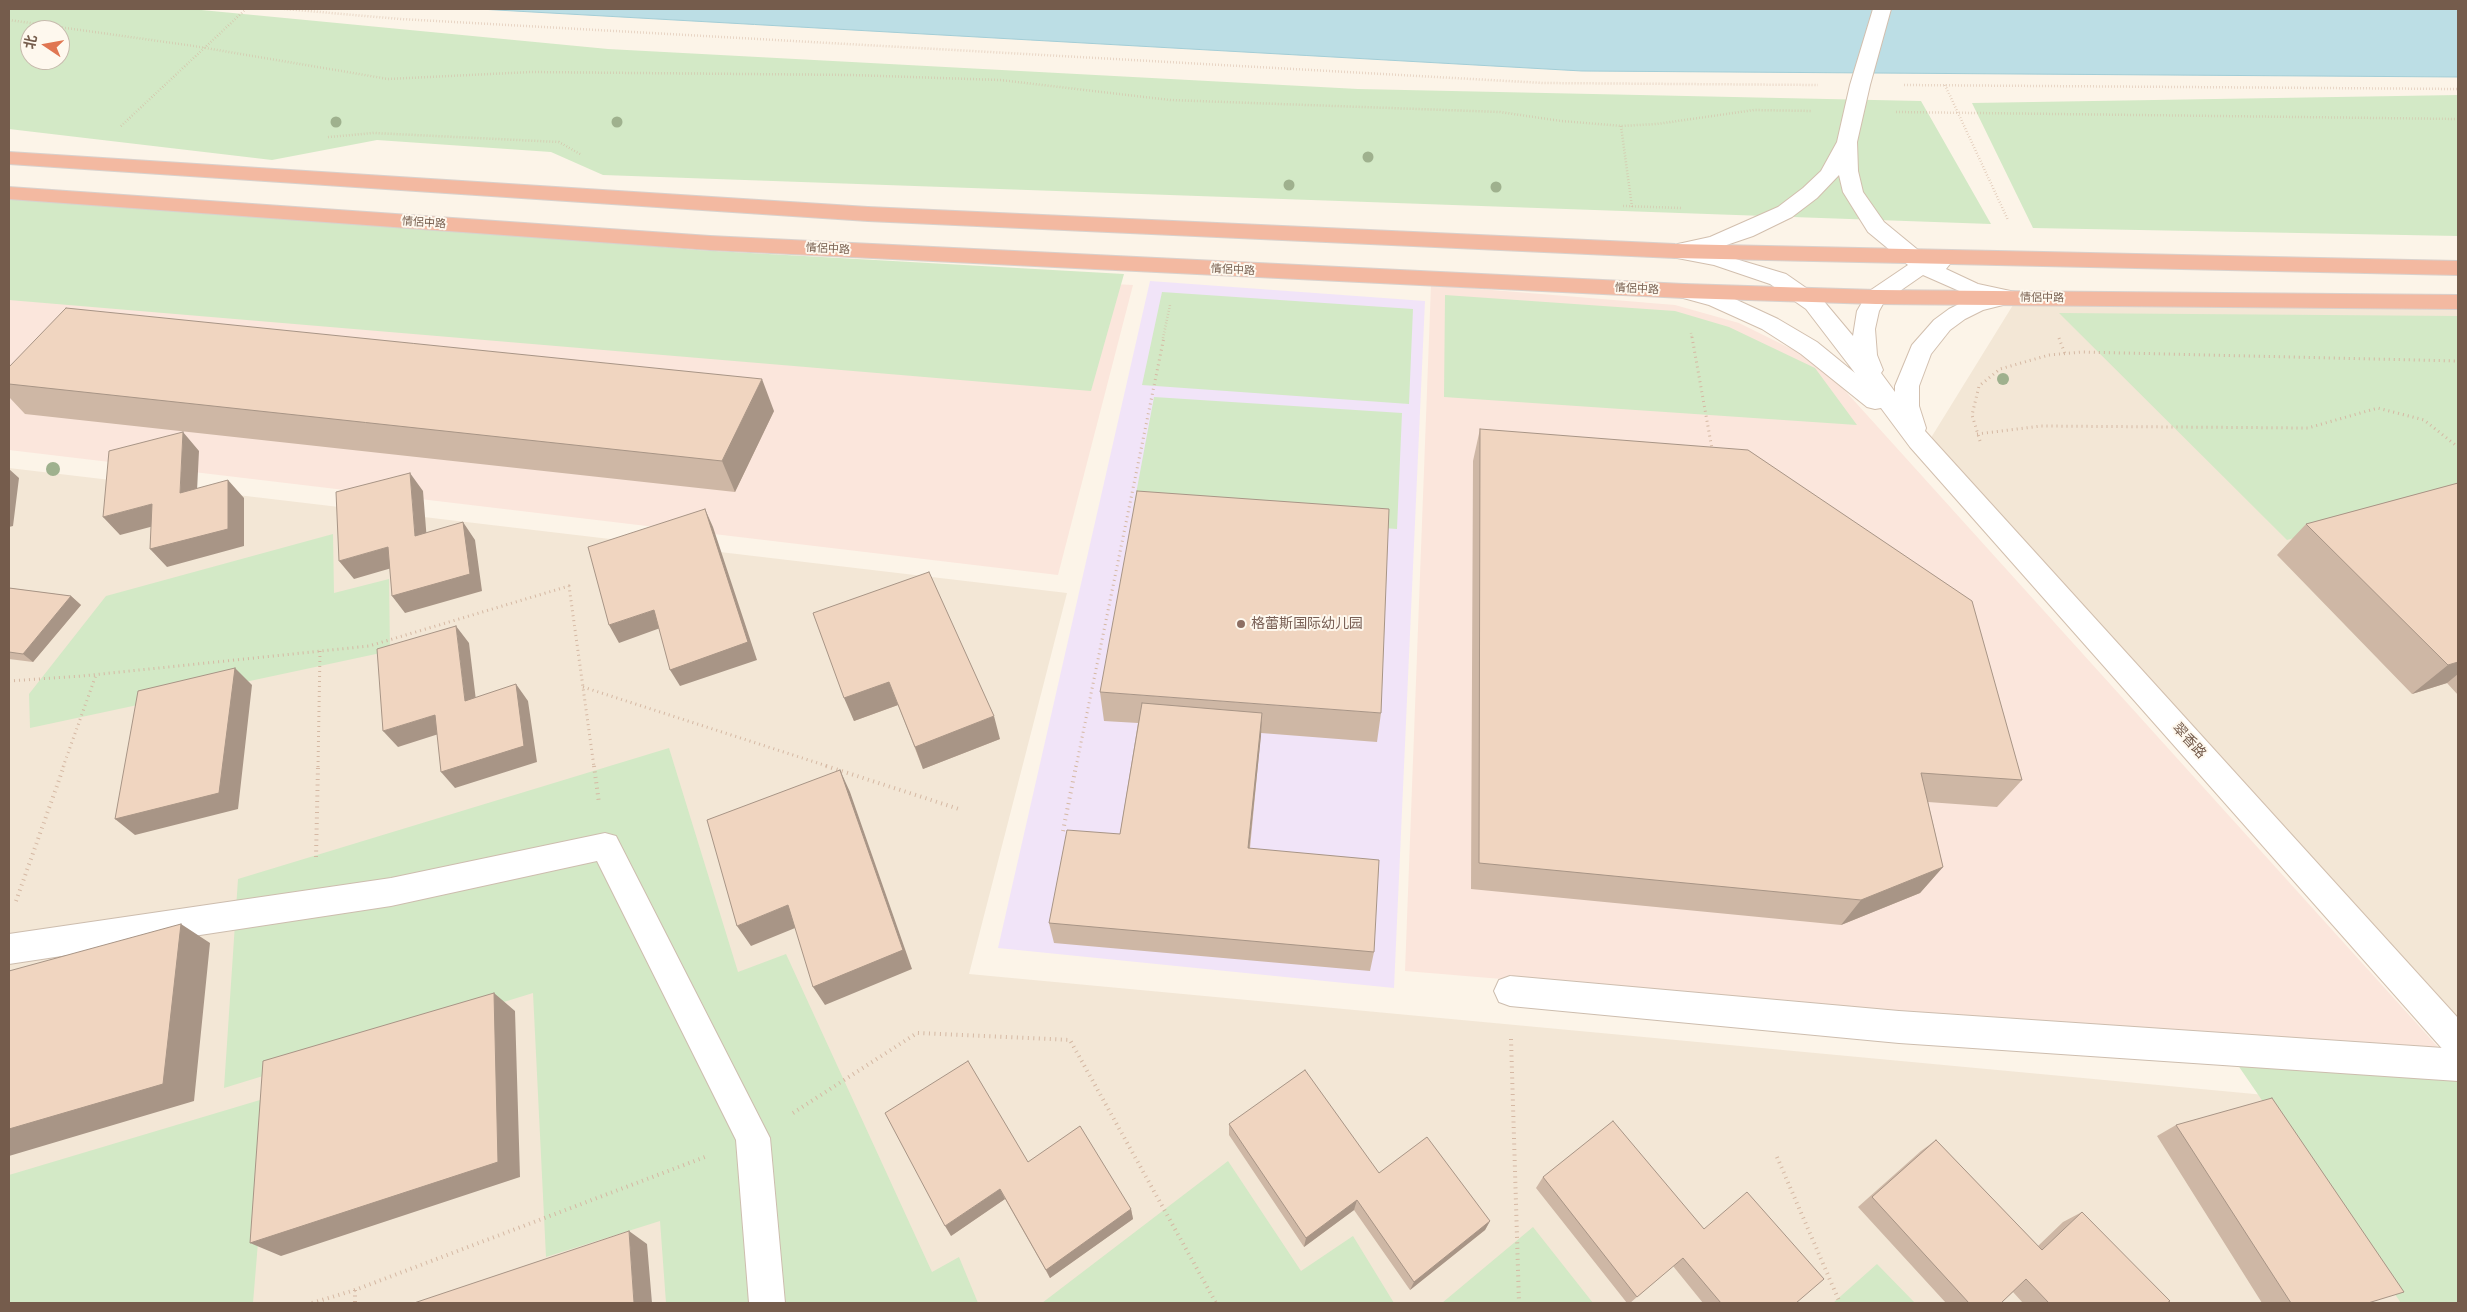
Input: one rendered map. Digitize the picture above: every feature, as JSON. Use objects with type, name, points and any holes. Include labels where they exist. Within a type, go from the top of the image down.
[{"type":"highway","points":[[9,158],[868,214],[1916,261]]},
{"type":"highway","name":"情侶中路","points":[[9,193],[710,243],[1684,291],[1876,297],[2458,302]]},
{"type":"highway","points":[[2024,257],[2458,268]]},
{"type":"main road","points":[[1882,9],[1860,85],[1847,142],[1848,172],[1858,202],[1876,226],[1916,261],[1972,290],[2008,297]]},
{"type":"main road","points":[[1676,251],[1716,242],[1785,212],[1829,174],[1847,142]]},
{"type":"main road","points":[[1676,251],[1717,259],[1760,272],[1778,279],[1803,295],[1830,321],[1919,441]]},
{"type":"main road","points":[[1916,261],[1958,261],[2024,257]]},
{"type":"main road","points":[[1879,387],[1865,355],[1863,341],[1868,311],[1876,297],[1904,276],[1916,261]]},
{"type":"main road","points":[[1684,291],[1738,308],[1809,348],[1844,374],[1919,441]]},
{"type":"main road","points":[[1919,441],[1907,406],[1907,386],[1920,351],[1942,325],[1957,314],[1976,304],[2008,297]]},
{"type":"main road","name":"翠香路","points":[[1919,441],[2458,1042]]},
{"type":"main road","points":[[9,949],[391,892],[605,846],[753,1138],[767,1303]]},
{"type":"main road","points":[[1510,991],[1899,1027],[2458,1065]]},
{"type":"path","points":[[128,128],[119,128],[246,9]]},
{"type":"path","points":[[284,9],[401,19],[1543,84],[2458,89]]},
{"type":"path","points":[[9,20],[203,48],[388,79],[531,72],[852,75],[1000,80],[1170,100],[1500,112],[1561,121],[1621,126],[1657,124],[1754,110],[2458,119]]},
{"type":"path","points":[[1621,126],[1632,207]]},
{"type":"path","points":[[319,138],[374,133],[559,142],[583,156]]},
{"type":"path","points":[[1622,206],[1686,208]]},
{"type":"path","points":[[1998,217],[2017,218]]},
{"type":"path","points":[[1063,831],[1177,267]]},
{"type":"path","points":[[1984,449],[1976,434],[1972,415],[1979,386],[2000,369],[2049,355],[2082,352],[2458,361]]},
{"type":"path","points":[[1976,434],[2041,426],[2308,428],[2378,408],[2424,420],[2458,446]]},
{"type":"path","points":[[9,681],[96,675],[369,646],[569,586],[605,846]]},
{"type":"path","points":[[316,903],[320,651]]},
{"type":"path","points":[[15,904],[96,675]]},
{"type":"path","points":[[583,687],[959,809]]},
{"type":"path","points":[[1510,991],[1519,1303]]},
{"type":"path","points":[[312,1303],[355,1290],[753,1138],[917,1033],[1070,1040],[1216,1303]]},
{"type":"path","points":[[1776,1157],[1840,1303]]},
{"type":"path","points":[[355,1290],[355,1303]]},
{"type":"shaded area","points":[[9,200],[731,264],[1133,285],[1058,575],[9,450]]},
{"type":"shaded area","name":"格蕾斯国际幼儿园","points":[[1150,281],[1425,301],[1394,988],[998,948]]},
{"type":"shaded area","points":[[1431,285],[1675,305],[1739,323],[1820,363],[2447,1057],[1405,971]]},
{"type":"shaded area","points":[[2013,305],[2458,309],[2458,1038],[1929,441]]},
{"type":"shaded area","points":[[9,468],[1067,593],[969,974],[2458,1113],[2458,1303],[9,1303]]},
{"type":"green space","points":[[9,9],[191,9],[608,49],[1358,89],[1921,101],[1991,224],[603,175],[551,152],[377,140],[272,160],[9,129]]},
{"type":"green space","points":[[2458,95],[2458,236],[2033,228],[1972,103]]},
{"type":"green space","points":[[9,191],[697,250],[1124,274],[1091,391],[9,300]]},
{"type":"green space","points":[[1162,292],[1413,309],[1409,404],[1142,385]]},
{"type":"green space","points":[[1445,295],[1675,311],[1729,327],[1815,368],[1857,425],[1444,397]]},
{"type":"green space","points":[[2059,313],[2458,316],[2458,535],[2423,503],[2287,540]]},
{"type":"green space","points":[[1154,397],[1402,413],[1397,529],[1133,510]]},
{"type":"green space","points":[[333,534],[334,593],[389,579],[390,651],[30,728],[29,694],[106,596]]},
{"type":"green space","points":[[669,748],[738,972],[786,954],[932,1272],[959,1257],[978,1303],[666,1303],[660,1221],[546,1257],[533,993],[224,1088],[238,879]]},
{"type":"green space","points":[[2233,1058],[2458,1076],[2458,1303],[2401,1303]]},
{"type":"green space","points":[[270,1097],[253,1303],[9,1303],[9,1175]]},
{"type":"green space","points":[[1228,1161],[1301,1271],[1353,1236],[1394,1303],[1042,1303]]},
{"type":"green space","points":[[1533,1227],[1593,1303],[1442,1303]]},
{"type":"green space","points":[[1877,1264],[1915,1303],[1833,1303]]},
{"type":"water","points":[[479,9],[2458,9],[2458,77],[1582,71]]},
{"type":"building","points":[[66,308],[762,379],[722,461],[9,384],[9,367]]},
{"type":"building","points":[[1480,429],[1748,450],[1972,601],[2022,780],[1921,773],[1943,867],[1861,900],[1479,863]]},
{"type":"building","points":[[183,432],[180,493],[228,480],[228,529],[150,549],[152,504],[103,517],[109,451]]},
{"type":"building","points":[[410,473],[415,536],[463,522],[470,574],[392,596],[388,547],[339,561],[336,492]]},
{"type":"building","points":[[2458,483],[2458,662],[2448,665],[2306,524]]},
{"type":"building","points":[[1137,491],[1389,509],[1381,713],[1100,692]]},
{"type":"building","points":[[705,509],[748,642],[670,670],[654,610],[609,625],[588,547]]},
{"type":"building","points":[[929,572],[994,716],[915,747],[889,682],[844,698],[813,613]]},
{"type":"building","points":[[9,588],[71,596],[23,654],[9,652]]},
{"type":"building","points":[[456,626],[465,701],[516,684],[524,746],[441,772],[435,715],[383,731],[377,649]]},
{"type":"building","points":[[235,668],[219,793],[115,819],[138,691]]},
{"type":"building","points":[[1142,703],[1262,713],[1248,848],[1379,860],[1374,952],[1049,923],[1067,830],[1120,834]]},
{"type":"building","points":[[840,770],[903,950],[813,987],[788,905],[737,926],[707,820]]},
{"type":"building","points":[[181,924],[163,1084],[9,1129],[9,971]]},
{"type":"building","points":[[494,993],[498,1162],[250,1243],[263,1061]]},
{"type":"building","points":[[968,1061],[1028,1162],[1080,1126],[1131,1209],[1046,1270],[1000,1189],[945,1226],[885,1113]]},
{"type":"building","points":[[1305,1070],[1379,1173],[1427,1137],[1490,1221],[1414,1282],[1357,1200],[1306,1238],[1229,1124]]},
{"type":"building","points":[[2272,1098],[2404,1292],[2368,1303],[2291,1303],[2176,1125]]},
{"type":"building","points":[[1613,1121],[1704,1229],[1747,1192],[1824,1279],[1796,1303],[1721,1303],[1683,1258],[1637,1297],[1543,1177]]},
{"type":"building","points":[[1936,1140],[2042,1250],[2082,1212],[2170,1301],[2167,1303],[2049,1303],[2026,1279],[2001,1303],[1969,1303],[1872,1197]]},
{"type":"building","points":[[629,1231],[634,1303],[414,1303]]},
{"type":"place","name":"格蕾斯国际幼儿园","points":[[1241,624]]}]
